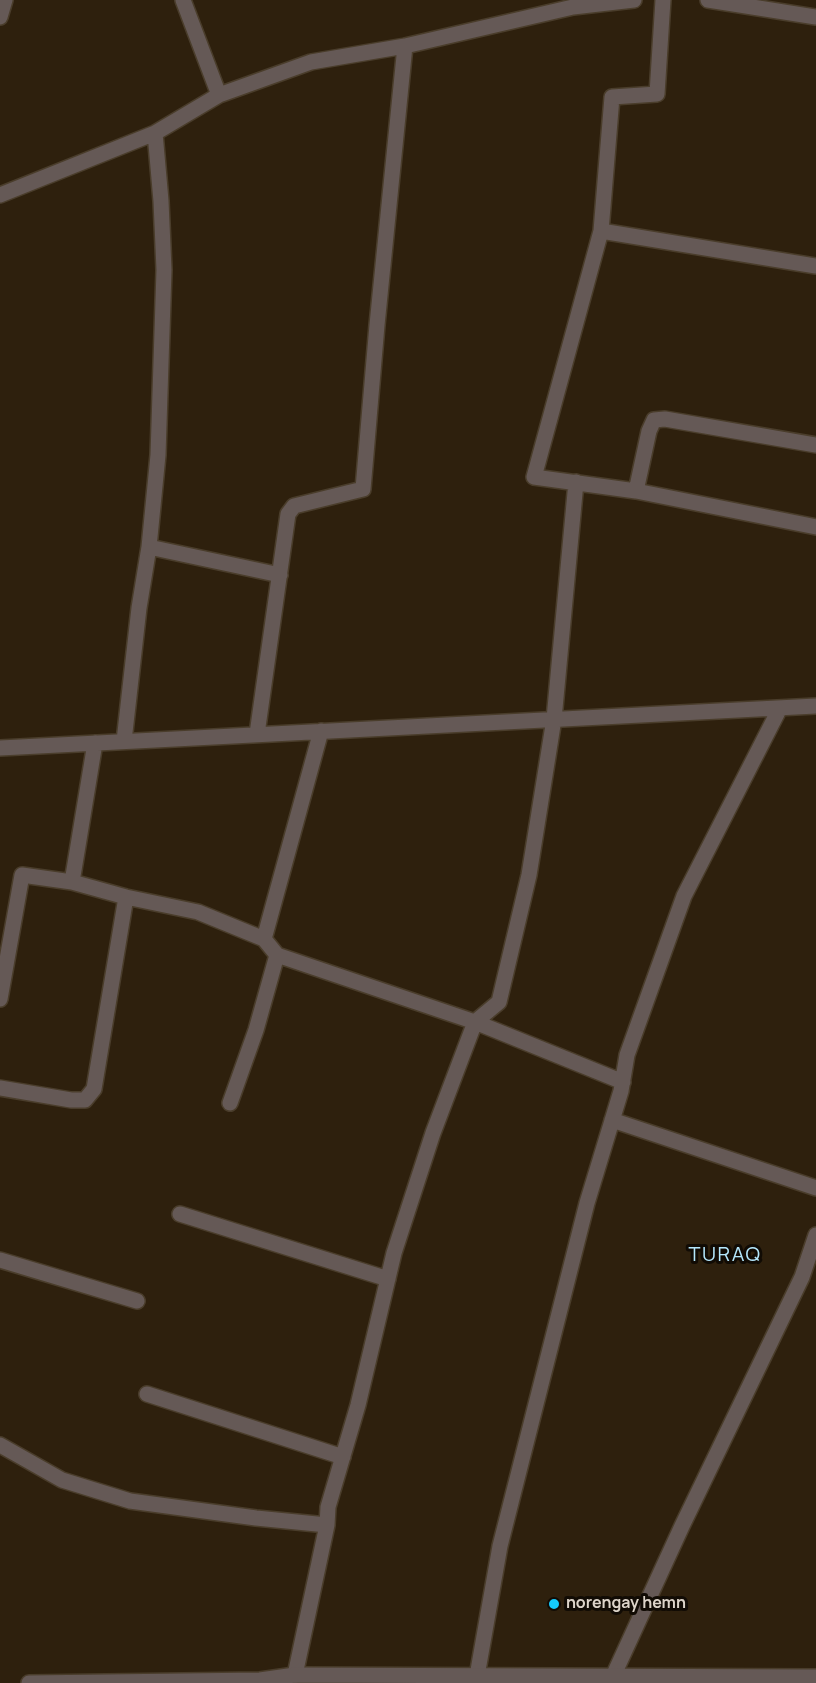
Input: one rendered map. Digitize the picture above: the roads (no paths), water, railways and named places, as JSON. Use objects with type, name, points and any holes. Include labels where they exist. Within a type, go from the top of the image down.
[{"type":"street","points":[[0,17],[5,0]]},
{"type":"street","points":[[183,0],[219,95]]},
{"type":"street","points":[[0,195],[155,133],[219,95],[311,62],[405,46],[573,7],[634,0]]},
{"type":"street","points":[[663,0],[657,94],[612,97],[602,231],[534,477],[636,491],[816,527]]},
{"type":"street","points":[[708,0],[816,17]]},
{"type":"street","points":[[257,734],[288,514],[294,506],[363,489],[405,46]]},
{"type":"street","points":[[124,741],[158,454],[164,270],[155,133]]},
{"type":"street","points":[[602,231],[816,266]]},
{"type":"street","points":[[636,491],[649,431],[654,420],[665,419],[816,445]]},
{"type":"street","points":[[295,1675],[327,1525],[328,1507],[358,1405],[394,1253],[433,1133],[475,1022],[499,1002],[529,875],[554,719],[576,482]]},
{"type":"street","points":[[148,547],[280,575]]},
{"type":"street","points":[[0,748],[816,706]]},
{"type":"street","points":[[477,1676],[500,1546],[587,1203],[623,1082],[627,1055],[684,896],[780,708]]},
{"type":"street","points":[[264,939],[321,731]]},
{"type":"street","points":[[72,882],[95,743]]},
{"type":"street","points":[[0,999],[21,874],[72,882],[126,897],[198,912],[264,939],[277,955],[475,1022],[623,1082]]},
{"type":"street","points":[[0,1088],[71,1100],[85,1100],[94,1089],[126,897]]},
{"type":"street","points":[[230,1103],[256,1030],[277,955]]},
{"type":"street","points":[[612,1120],[816,1188]]},
{"type":"street","points":[[180,1214],[388,1279]]},
{"type":"street","points":[[612,1680],[682,1526],[802,1277],[816,1235]]},
{"type":"street","points":[[0,1260],[137,1301]]},
{"type":"street","points":[[147,1394],[343,1457]]},
{"type":"street","points":[[0,1445],[62,1480],[130,1501],[327,1525]]},
{"type":"street","points":[[29,1683],[261,1681],[295,1675],[477,1676],[612,1680],[816,1677]]},
{"type":"place","name":"norengay hemn","points":[[554,1604]]},
{"type":"district","name":"TURAQ","points":[[725,1255]]}]
